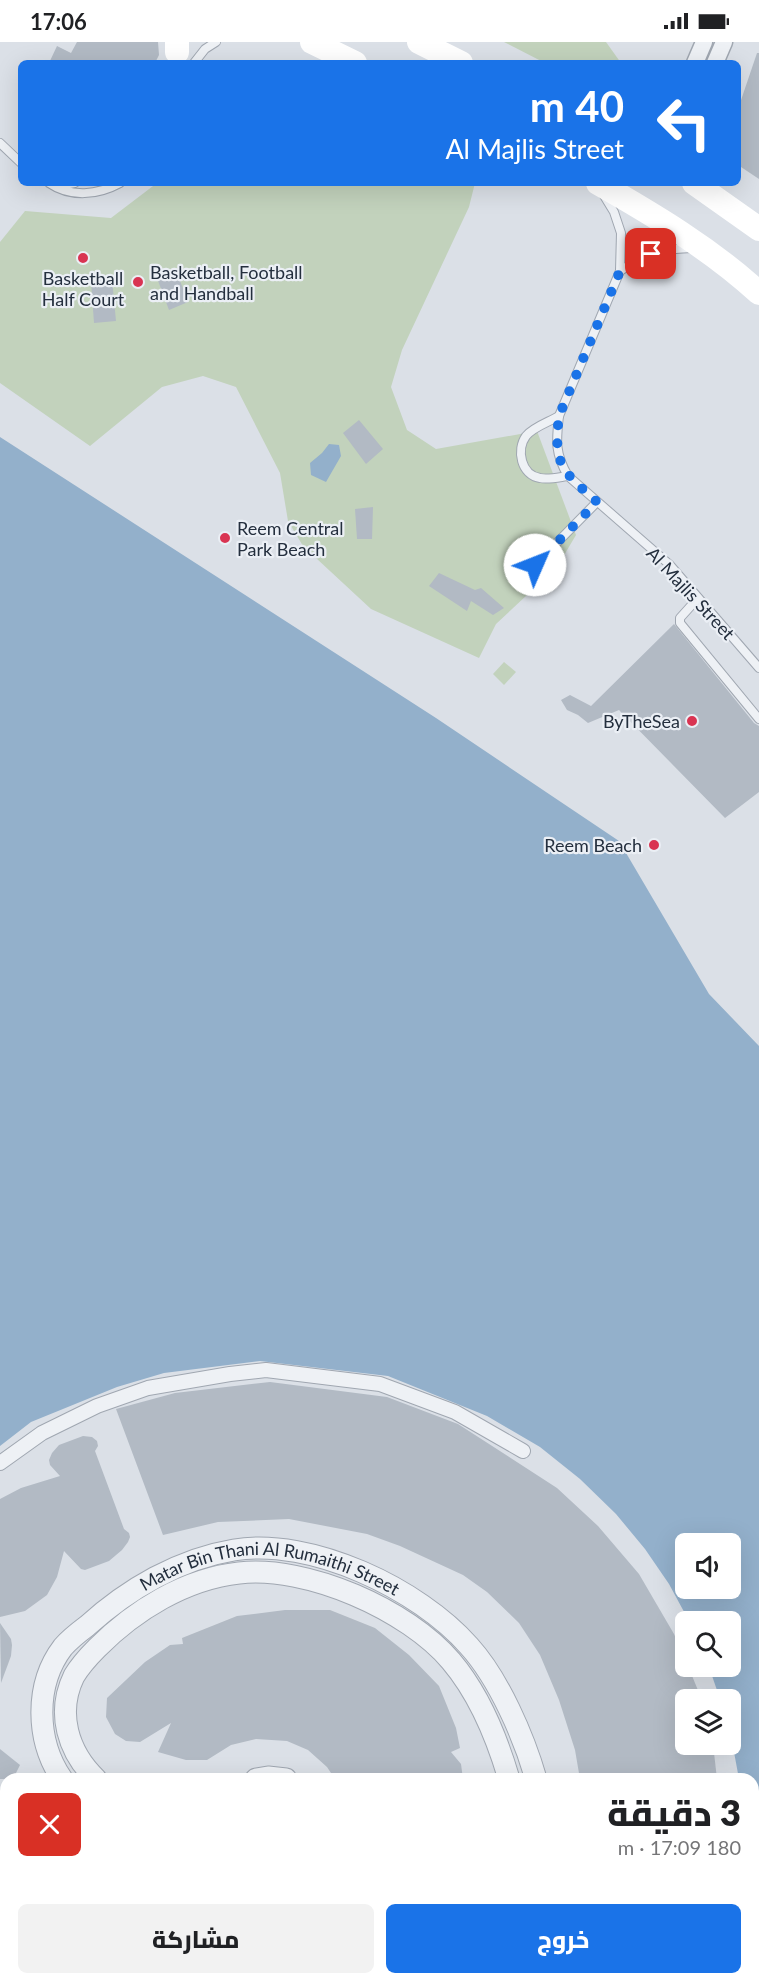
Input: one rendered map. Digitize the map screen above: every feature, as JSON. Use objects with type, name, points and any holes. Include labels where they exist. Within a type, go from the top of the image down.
[{"type":"main road","points":[[312,42],[349,60]]},
{"type":"main road","points":[[419,42],[455,60]]},
{"type":"main road","points":[[602,186],[657,217],[704,249],[759,293]]},
{"type":"main road","points":[[698,186],[752,224]]},
{"type":"street","points":[[696,60],[704,42]]},
{"type":"street","points":[[717,60],[724,42]]},
{"type":"street","points":[[717,186],[752,224]]},
{"type":"street","points":[[0,1463],[42,1433],[97,1406],[148,1388],[266,1370],[380,1384],[456,1412],[523,1450]]},
{"type":"street","name":"Matar Bin Thani Al Rumaithi Street","points":[[58,1773],[45,1745],[41,1722],[45,1685],[63,1648],[109,1607],[157,1577],[203,1556],[236,1549],[269,1548],[295,1552],[358,1570],[400,1591],[447,1624],[470,1647],[504,1699],[530,1756],[534,1773]]},
{"type":"street","name":"Matar Bin Thani Al Rumaithi Street","points":[[90,1773],[74,1751],[66,1728],[65,1708],[68,1691],[75,1675],[121,1626],[165,1597],[211,1577],[240,1572],[292,1576],[343,1590],[387,1611],[430,1641],[451,1661],[471,1690],[503,1757],[507,1773]]},
{"type":"lane","points":[[181,52],[205,49],[216,42]]},
{"type":"lane","points":[[0,144],[18,160]]},
{"type":"lane","points":[[55,186],[77,194],[96,193],[113,186]]},
{"type":"lane","name":"Al Majlis Street","points":[[599,186],[614,212],[621,233],[620,271],[559,416],[556,440],[559,461],[568,476],[670,565],[759,668]]},
{"type":"lane","points":[[620,271],[642,256],[668,248],[704,249]]},
{"type":"lane","points":[[559,416],[527,435],[520,451],[522,463],[530,473],[539,478],[568,476]]},
{"type":"lane","points":[[535,565],[597,502]]},
{"type":"lane","points":[[698,598],[680,618],[680,623],[759,719]]},
{"type":"green space","points":[[504,42],[606,42],[619,60],[539,60]]},
{"type":"green space","points":[[153,186],[474,186],[469,207],[402,350],[391,387],[407,430],[436,449],[537,431],[576,535],[557,567],[496,624],[479,658],[371,609],[303,546],[288,521],[280,473],[236,387],[203,376],[162,387],[90,446],[0,383],[0,242],[25,211],[111,218]]},
{"type":"green space","points":[[504,662],[516,672],[504,685],[493,674]]},
{"type":"water","points":[[0,437],[436,718],[619,841],[709,994],[759,1046],[759,1773],[738,1773],[735,1755],[741,1755],[741,1689],[717,1689],[712,1677],[741,1677],[741,1611],[684,1611],[677,1599],[741,1599],[741,1533],[675,1533],[675,1595],[645,1549],[616,1514],[580,1479],[540,1447],[487,1416],[388,1376],[260,1361],[164,1373],[117,1387],[31,1422],[0,1446]]},
{"type":"water","points":[[329,444],[339,445],[341,456],[326,482],[311,475],[310,463]]},
{"type":"building","points":[[77,42],[158,42],[159,55],[156,60],[50,60],[57,46],[71,53]]},
{"type":"building","points":[[757,53],[759,53],[759,179],[741,167],[741,100]]},
{"type":"building","points":[[176,270],[188,302],[169,310],[157,278]]},
{"type":"building","points":[[112,279],[116,321],[94,323],[91,281]]},
{"type":"building","points":[[359,420],[383,449],[366,464],[343,433]]},
{"type":"building","points":[[373,507],[372,539],[357,539],[355,509]]},
{"type":"building","points":[[439,573],[475,590],[481,588],[504,608],[493,615],[471,601],[467,611],[429,586]]},
{"type":"building","name":"ByTheSea","points":[[674,624],[754,723],[759,726],[759,792],[725,818],[619,710],[588,723],[567,710],[561,700],[570,695],[591,706]]},
{"type":"building","points":[[270,1382],[387,1397],[458,1424],[557,1488],[598,1526],[639,1574],[675,1636],[675,1677],[693,1677],[697,1689],[675,1689],[675,1755],[714,1755],[716,1773],[579,1773],[575,1750],[559,1700],[540,1655],[519,1623],[487,1592],[463,1575],[400,1546],[367,1534],[289,1519],[218,1522],[163,1535],[116,1409],[175,1393]]},
{"type":"building","points":[[83,1436],[92,1437],[97,1441],[98,1446],[95,1451],[124,1529],[129,1533],[128,1542],[109,1561],[85,1570],[81,1569],[64,1551],[57,1577],[47,1595],[25,1611],[0,1617],[0,1499],[21,1488],[60,1476],[50,1465],[49,1460],[52,1453],[59,1445]]},
{"type":"building","points":[[285,1610],[330,1610],[375,1628],[409,1655],[439,1686],[456,1728],[460,1748],[451,1752],[461,1764],[462,1773],[331,1773],[308,1750],[287,1741],[256,1739],[231,1745],[207,1760],[186,1760],[158,1752],[171,1723],[140,1742],[126,1741],[115,1734],[106,1717],[107,1698],[145,1662],[170,1645],[183,1644],[182,1638],[237,1616]]},
{"type":"building","points":[[0,1623],[11,1639],[12,1645],[11,1656],[1,1683]]},
{"type":"building","points":[[0,1749],[20,1765],[16,1773],[0,1773]]},
{"type":"place","name":"Basketball Half Court","points":[[83,258]]},
{"type":"place","name":"Basketball, Football and Handball","points":[[138,282]]},
{"type":"place","name":"Reem Central Park Beach","points":[[225,538]]},
{"type":"place","name":"ByTheSea","points":[[692,721]]},
{"type":"place","name":"Reem Beach","points":[[654,845]]},
{"type":"route","points":[[535,565],[597,502],[568,476],[559,461],[556,440],[559,416],[620,271],[642,256],[651,254]]}]
